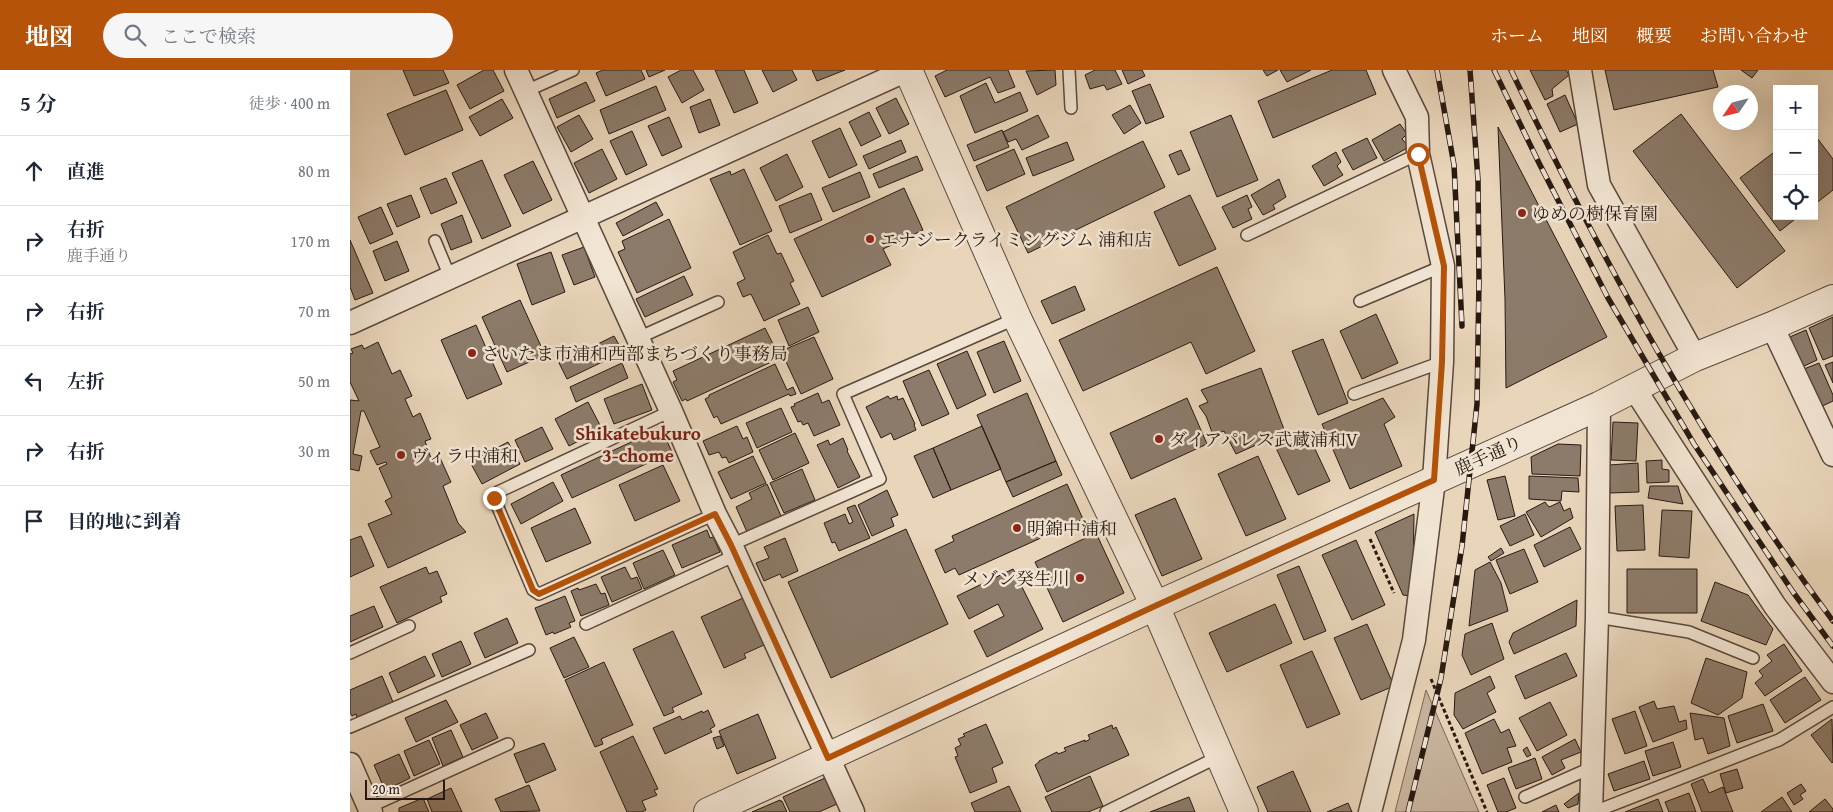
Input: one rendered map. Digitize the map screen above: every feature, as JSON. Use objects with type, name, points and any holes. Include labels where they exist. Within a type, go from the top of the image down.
[{"type":"street","points":[[516,70],[671,411],[715,514],[734,550],[853,812]]},
{"type":"street","points":[[350,323],[908,70],[1017,318],[1155,606],[1244,812]]},
{"type":"street","points":[[1370,812],[1414,640],[1434,480],[1442,362],[1444,266],[1418,154],[1417,118],[1394,70]]},
{"type":"street","points":[[1580,70],[1599,185],[1695,357]]},
{"type":"street","name":"鹿手通り","points":[[708,812],[1155,606],[1599,406],[1695,357],[1833,299]]},
{"type":"street","points":[[1772,326],[1833,455]]},
{"type":"street","points":[[1634,388],[1775,606],[1833,682]]},
{"type":"street","points":[[1593,812],[1599,406]]},
{"type":"street","points":[[350,764],[370,810]]},
{"type":"lane","points":[[526,91],[574,70]]},
{"type":"lane","points":[[1070,70],[1071,108]]},
{"type":"lane","points":[[1247,235],[1418,154]]},
{"type":"lane","points":[[435,240],[450,277]]},
{"type":"lane","points":[[1360,301],[1444,266]]},
{"type":"lane","points":[[638,338],[718,302]]},
{"type":"lane","points":[[586,624],[880,480],[843,394],[1017,318]]},
{"type":"lane","points":[[1354,394],[1442,362]]},
{"type":"lane","points":[[671,411],[498,492],[494,498],[533,590],[539,594],[715,514]]},
{"type":"lane","points":[[1596,617],[1689,632],[1753,658]]},
{"type":"lane","points":[[350,653],[410,626]]},
{"type":"lane","points":[[350,727],[529,650]]},
{"type":"lane","points":[[1593,812],[1779,740],[1833,707]]},
{"type":"lane","points":[[370,810],[508,744]]},
{"type":"lane","points":[[1106,812],[1220,756]]},
{"type":"lane","points":[[1525,797],[1593,767]]},
{"type":"shaded area","points":[[1426,690],[1479,812],[1395,812]]},
{"type":"building","points":[[403,70],[443,70],[449,83],[414,96]]},
{"type":"building","points":[[484,70],[493,70],[504,91],[470,109],[457,85]]},
{"type":"building","points":[[603,70],[641,70],[645,79],[606,96],[596,73]]},
{"type":"building","points":[[646,70],[665,70],[649,77]]},
{"type":"building","points":[[681,70],[693,70],[704,90],[682,103],[668,77]]},
{"type":"building","points":[[715,70],[744,70],[758,103],[734,113]]},
{"type":"building","points":[[762,70],[792,70],[797,80],[773,92]]},
{"type":"building","points":[[812,70],[845,70],[817,81]]},
{"type":"building","points":[[947,70],[1008,70],[1015,87],[998,93],[990,77],[945,97],[935,76]]},
{"type":"building","points":[[1055,70],[1056,85],[1037,95],[1026,71]]},
{"type":"building","points":[[1095,70],[1115,70],[1122,84],[1107,90],[1104,85],[1090,89],[1085,75]]},
{"type":"building","points":[[1122,70],[1142,70],[1145,76],[1128,84]]},
{"type":"building","points":[[1263,70],[1278,70],[1267,76]]},
{"type":"building","points":[[1280,70],[1311,70],[1287,82]]},
{"type":"building","points":[[1332,70],[1366,70],[1376,94],[1273,138],[1258,101]]},
{"type":"building","points":[[1530,70],[1566,70],[1569,75],[1552,89],[1553,96],[1545,100]]},
{"type":"building","points":[[1605,70],[1713,70],[1717,85],[1713,85],[1713,88],[1614,110]]},
{"type":"building","points":[[1741,70],[1758,70],[1752,78]]},
{"type":"building","points":[[586,82],[595,101],[557,118],[549,99]]},
{"type":"building","points":[[986,83],[995,103],[1020,92],[1028,111],[975,133],[960,96]]},
{"type":"building","points":[[1150,84],[1164,117],[1146,124],[1132,91]]},
{"type":"building","points":[[656,86],[666,110],[609,134],[600,110]]},
{"type":"building","points":[[446,90],[463,130],[405,155],[387,114]]},
{"type":"building","points":[[1565,95],[1578,124],[1560,132],[1547,104]]},
{"type":"building","points":[[896,98],[909,124],[889,134],[876,108]]},
{"type":"building","points":[[502,99],[513,118],[480,136],[469,117]]},
{"type":"building","points":[[710,99],[720,125],[699,133],[690,107]]},
{"type":"building","points":[[1130,105],[1141,123],[1124,134],[1112,115]]},
{"type":"building","points":[[869,112],[881,136],[861,146],[849,122]]},
{"type":"building","points":[[1681,114],[1785,251],[1737,288],[1633,151]]},
{"type":"building","points":[[579,115],[593,139],[571,152],[557,127]]},
{"type":"building","points":[[1038,115],[1049,137],[1022,150],[1016,139],[1008,142],[1003,132]]},
{"type":"building","points":[[1231,115],[1258,180],[1217,197],[1190,132]]},
{"type":"building","points":[[669,117],[682,147],[662,156],[648,126]]},
{"type":"building","points":[[1400,124],[1407,134],[1402,139],[1409,147],[1384,161],[1372,140]]},
{"type":"building","name":"ゆめの樹保育園","points":[[1498,127],[1607,337],[1506,388],[1505,299]]},
{"type":"building","points":[[840,128],[857,165],[829,178],[812,141]]},
{"type":"building","points":[[1002,130],[1009,147],[974,161],[967,145]]},
{"type":"building","points":[[632,131],[647,165],[626,175],[610,141]]},
{"type":"building","points":[[1367,138],[1377,158],[1353,170],[1342,150]]},
{"type":"building","points":[[1818,139],[1833,159],[1833,190],[1818,202]]},
{"type":"building","points":[[901,140],[906,152],[869,169],[863,156]]},
{"type":"building","points":[[1143,141],[1165,187],[1028,253],[1006,207]]},
{"type":"building","points":[[1067,142],[1074,160],[1033,176],[1026,158]]},
{"type":"building","points":[[602,149],[617,179],[589,193],[574,163]]},
{"type":"building","points":[[1014,149],[1025,174],[987,191],[976,166]]},
{"type":"building","points":[[1181,150],[1190,170],[1178,175],[1169,155]]},
{"type":"building","points":[[1336,152],[1341,162],[1337,166],[1343,175],[1324,186],[1312,166]]},
{"type":"building","points":[[1773,153],[1773,220],[1794,220],[1780,231],[1740,178]]},
{"type":"building","points":[[787,154],[803,187],[776,201],[760,168]]},
{"type":"building","points":[[917,156],[923,170],[879,188],[873,174]]},
{"type":"building","points":[[482,160],[511,226],[482,239],[452,173]]},
{"type":"building","points":[[533,161],[552,200],[523,214],[504,175]]},
{"type":"building","points":[[744,169],[772,231],[740,245],[710,179],[730,171],[731,175]]},
{"type":"building","points":[[860,172],[870,197],[833,212],[822,188]]},
{"type":"building","points":[[446,178],[457,203],[431,214],[420,188]]},
{"type":"building","points":[[1279,179],[1286,197],[1273,205],[1275,209],[1263,215],[1251,195]]},
{"type":"building","points":[[904,188],[923,230],[883,249],[891,265],[822,297],[794,239]]},
{"type":"building","points":[[811,193],[822,220],[790,233],[779,206]]},
{"type":"building","points":[[411,195],[420,217],[397,227],[387,204]]},
{"type":"building","points":[[1190,195],[1216,249],[1179,266],[1154,212]]},
{"type":"building","points":[[1247,195],[1252,207],[1248,209],[1252,219],[1233,228],[1222,207]]},
{"type":"building","points":[[656,202],[663,215],[623,236],[616,223]]},
{"type":"building","points":[[381,207],[393,234],[370,244],[358,217]]},
{"type":"building","points":[[462,215],[472,242],[451,250],[441,224]]},
{"type":"building","points":[[669,219],[691,268],[637,293],[618,252],[625,249],[622,241]]},
{"type":"building","points":[[768,235],[777,254],[781,253],[794,281],[790,283],[800,304],[764,321],[751,294],[743,297],[737,283],[745,279],[733,252]]},
{"type":"building","points":[[350,240],[373,293],[355,300],[350,287]]},
{"type":"building","points":[[397,241],[409,271],[385,281],[373,251]]},
{"type":"building","points":[[584,247],[595,277],[574,285],[562,255]]},
{"type":"building","points":[[551,252],[565,292],[532,305],[517,264]]},
{"type":"building","points":[[1217,267],[1255,351],[1206,374],[1191,342],[1083,391],[1059,340]]},
{"type":"building","points":[[684,276],[693,295],[645,317],[636,299]]},
{"type":"building","points":[[1075,286],[1085,310],[1052,324],[1041,301]]},
{"type":"building","points":[[520,300],[545,355],[507,372],[482,317]]},
{"type":"building","points":[[808,307],[819,332],[789,346],[778,320]]},
{"type":"building","points":[[1376,314],[1398,363],[1362,379],[1340,331]]},
{"type":"building","points":[[1833,317],[1833,356],[1823,360],[1809,328]]},
{"type":"building","points":[[476,325],[502,384],[467,399],[441,340]]},
{"type":"building","points":[[765,328],[780,358],[687,401],[686,399],[682,401],[673,382],[677,380],[673,371]]},
{"type":"building","points":[[1806,330],[1817,360],[1798,369],[1785,339]]},
{"type":"building","points":[[614,336],[623,352],[567,379],[559,363]]},
{"type":"building","points":[[814,337],[833,379],[801,394],[781,351]]},
{"type":"building","points":[[1323,339],[1348,403],[1318,415],[1292,351]]},
{"type":"building","points":[[1004,341],[1021,381],[994,393],[977,352]]},
{"type":"building","name":"ヴィラ中浦和","points":[[378,342],[392,374],[400,370],[412,396],[405,399],[413,417],[420,413],[431,439],[425,441],[432,461],[440,458],[451,482],[443,486],[458,523],[466,532],[388,568],[368,524],[392,514],[385,501],[392,497],[379,468],[387,464],[386,462],[377,465],[370,451],[380,447],[364,411],[361,411],[353,454],[362,456],[359,471],[350,469],[350,400],[359,401],[350,382],[350,354],[353,353],[351,349],[362,345],[364,349]]},
{"type":"building","points":[[967,351],[986,395],[957,409],[937,364]]},
{"type":"building","points":[[1833,362],[1833,383],[1825,365]]},
{"type":"building","points":[[622,363],[628,378],[576,402],[570,387]]},
{"type":"building","points":[[1819,363],[1833,395],[1833,401],[1816,409],[1799,371]]},
{"type":"building","points":[[775,364],[787,390],[793,387],[796,394],[790,396],[789,394],[721,424],[717,416],[714,418],[705,399],[709,395]]},
{"type":"building","points":[[1261,368],[1285,432],[1236,454],[1224,431],[1213,435],[1206,416],[1199,406],[1208,402],[1201,390]]},
{"type":"building","points":[[929,370],[949,414],[922,426],[903,381]]},
{"type":"building","points":[[642,384],[652,410],[614,424],[604,399]]},
{"type":"building","points":[[818,393],[822,403],[829,400],[840,425],[814,436],[808,423],[803,425],[801,421],[798,422],[791,407]]},
{"type":"building","points":[[1027,393],[1056,461],[1006,482],[977,415]]},
{"type":"building","points":[[888,396],[890,399],[897,396],[898,400],[903,398],[916,430],[894,440],[891,433],[881,438],[866,407]]},
{"type":"building","name":"ダイアパレス武蔵浦和Ⅴ","points":[[1187,398],[1207,444],[1131,479],[1110,433]]},
{"type":"building","points":[[1383,398],[1395,417],[1384,424],[1402,466],[1350,489],[1322,424]]},
{"type":"building","points":[[588,402],[602,429],[569,446],[555,419]]},
{"type":"building","points":[[781,408],[792,432],[757,448],[746,423]]},
{"type":"building","points":[[1613,422],[1638,423],[1636,461],[1611,460]]},
{"type":"building","points":[[737,426],[743,439],[747,437],[753,452],[729,463],[726,457],[722,458],[719,452],[709,455],[703,441]]},
{"type":"building","points":[[982,426],[1001,469],[951,490],[933,448]]},
{"type":"building","points":[[542,427],[553,449],[525,462],[515,440]]},
{"type":"building","points":[[661,428],[672,452],[572,498],[561,475]]},
{"type":"building","points":[[795,433],[809,463],[773,480],[759,450]]},
{"type":"building","points":[[1308,434],[1330,481],[1298,495],[1276,448]]},
{"type":"building","points":[[843,438],[847,451],[860,477],[838,488],[817,445],[828,440],[830,445]]},
{"type":"building","points":[[508,442],[520,464],[482,484],[470,462]]},
{"type":"building","points":[[1558,444],[1581,445],[1580,476],[1532,474],[1531,457]]},
{"type":"building","points":[[933,448],[951,490],[933,498],[914,456]]},
{"type":"building","points":[[753,456],[766,483],[731,499],[718,472]]},
{"type":"building","points":[[1258,456],[1286,519],[1246,536],[1218,474]]},
{"type":"building","points":[[1662,460],[1662,469],[1669,470],[1669,482],[1647,483],[1646,461]]},
{"type":"building","points":[[1056,461],[1062,475],[1013,497],[1006,482]]},
{"type":"building","points":[[1638,463],[1639,492],[1610,493],[1609,465]]},
{"type":"building","points":[[663,465],[680,501],[635,521],[619,485]]},
{"type":"building","points":[[802,469],[815,500],[784,513],[770,483]]},
{"type":"building","points":[[1505,476],[1515,516],[1498,520],[1487,480]]},
{"type":"building","points":[[1529,476],[1578,478],[1579,492],[1562,491],[1561,501],[1529,499]]},
{"type":"building","points":[[553,482],[563,501],[521,524],[511,504]]},
{"type":"building","points":[[767,484],[781,516],[747,532],[736,507],[752,499],[749,493]]},
{"type":"building","name":"明錦中浦和","points":[[1067,484],[1083,519],[959,575],[955,568],[945,573],[935,550],[954,541],[952,536]]},
{"type":"building","points":[[1650,486],[1678,486],[1683,504],[1648,498]]},
{"type":"building","points":[[887,490],[898,515],[891,518],[894,526],[872,536],[858,505]]},
{"type":"building","points":[[1175,498],[1202,559],[1162,576],[1135,515]]},
{"type":"building","points":[[1545,502],[1549,507],[1560,502],[1564,511],[1570,508],[1573,518],[1541,537],[1526,512]]},
{"type":"building","points":[[855,505],[870,538],[839,551],[835,542],[832,543],[824,523],[845,514],[849,524],[853,522],[847,508]]},
{"type":"building","points":[[1643,505],[1645,550],[1617,551],[1615,506]]},
{"type":"building","points":[[575,508],[591,543],[546,562],[531,528]]},
{"type":"building","points":[[1662,510],[1692,511],[1689,558],[1659,556]]},
{"type":"building","points":[[1414,514],[1413,578],[1410,596],[1403,595],[1375,532]]},
{"type":"building","points":[[1525,514],[1534,535],[1510,546],[1500,526]]},
{"type":"building","points":[[1570,527],[1581,549],[1544,567],[1534,545]]},
{"type":"building","points":[[906,529],[948,624],[831,678],[788,582]]},
{"type":"building","points":[[707,530],[710,538],[713,537],[720,552],[682,568],[672,545]]},
{"type":"building","name":"メゾン癸生川","points":[[1096,533],[1124,593],[1063,622],[1035,562]]},
{"type":"building","points":[[361,536],[374,566],[350,577],[350,540]]},
{"type":"building","points":[[785,538],[798,571],[782,578],[780,574],[764,581],[756,563],[769,558],[764,547]]},
{"type":"building","points":[[1356,540],[1385,605],[1352,620],[1322,555]]},
{"type":"building","points":[[1501,548],[1504,553],[1491,561],[1488,557]]},
{"type":"building","points":[[1524,549],[1538,582],[1510,594],[1496,560]]},
{"type":"building","points":[[663,550],[675,575],[644,589],[633,563]]},
{"type":"building","points":[[1490,562],[1501,583],[1508,611],[1469,626],[1475,570]]},
{"type":"building","points":[[1299,566],[1326,631],[1304,640],[1277,575]]},
{"type":"building","points":[[426,567],[429,574],[437,571],[447,594],[440,597],[442,602],[397,623],[380,587]]},
{"type":"building","points":[[625,567],[631,579],[637,577],[642,589],[612,602],[601,577]]},
{"type":"building","points":[[1013,569],[1043,629],[987,657],[974,631],[1004,616],[998,604],[969,619],[957,596]]},
{"type":"building","points":[[1627,569],[1697,569],[1697,613],[1627,613]]},
{"type":"building","points":[[1715,582],[1748,595],[1773,629],[1766,645],[1701,621]]},
{"type":"building","points":[[596,584],[601,594],[605,593],[609,605],[581,616],[571,591]]},
{"type":"building","points":[[565,596],[575,621],[569,623],[571,627],[546,635],[535,608]]},
{"type":"building","points":[[743,598],[764,645],[744,654],[746,658],[724,668],[701,617]]},
{"type":"building","points":[[1577,600],[1576,626],[1514,654],[1509,642],[1513,633]]},
{"type":"building","points":[[1275,604],[1292,643],[1227,672],[1209,633]]},
{"type":"building","points":[[374,606],[383,627],[350,642],[350,616]]},
{"type":"building","points":[[507,618],[518,643],[485,658],[474,633]]},
{"type":"building","points":[[1492,623],[1504,659],[1471,675],[1462,655],[1465,634]]},
{"type":"building","points":[[1367,624],[1394,686],[1361,700],[1334,638]]},
{"type":"building","points":[[673,631],[702,694],[672,708],[674,712],[664,716],[633,649]]},
{"type":"building","points":[[574,637],[589,667],[564,678],[550,648]]},
{"type":"building","points":[[461,641],[471,664],[442,677],[432,654]]},
{"type":"building","points":[[1784,644],[1802,671],[1765,696],[1755,683],[1763,676],[1759,671],[1772,661],[1767,655]]},
{"type":"building","points":[[1312,651],[1340,714],[1307,728],[1280,665]]},
{"type":"building","points":[[1566,653],[1577,676],[1525,699],[1515,676]]},
{"type":"building","points":[[425,656],[435,676],[398,693],[389,673]]},
{"type":"building","points":[[1706,658],[1747,672],[1742,698],[1718,715],[1691,703]]},
{"type":"building","points":[[604,662],[633,725],[601,739],[603,744],[595,747],[565,680]]},
{"type":"building","points":[[382,676],[393,702],[357,718],[356,714],[352,716],[350,713],[350,690]]},
{"type":"building","points":[[1490,676],[1495,688],[1487,693],[1496,712],[1463,729],[1454,715],[1455,693]]},
{"type":"building","points":[[1805,677],[1821,700],[1785,723],[1770,700]]},
{"type":"building","points":[[446,700],[458,722],[416,742],[405,718]]},
{"type":"building","points":[[1654,701],[1657,709],[1674,706],[1679,722],[1686,720],[1687,729],[1653,742],[1639,707]]},
{"type":"building","points":[[1550,702],[1567,735],[1537,751],[1519,718]]},
{"type":"building","points":[[1763,704],[1773,731],[1737,743],[1728,716]]},
{"type":"building","points":[[708,710],[715,726],[710,729],[712,732],[665,754],[653,728],[680,716],[682,720]]},
{"type":"building","points":[[1635,711],[1647,746],[1625,754],[1612,719]]},
{"type":"building","points":[[486,713],[498,738],[472,750],[460,725]]},
{"type":"building","points":[[1690,713],[1724,718],[1730,746],[1708,754],[1703,738],[1695,740]]},
{"type":"building","points":[[758,714],[776,758],[737,774],[719,731]]},
{"type":"building","points":[[1494,719],[1501,733],[1509,729],[1516,746],[1507,748],[1512,762],[1482,774],[1465,733]]},
{"type":"building","points":[[1832,719],[1833,762],[1832,763],[1811,735]]},
{"type":"building","points":[[986,724],[1003,763],[992,768],[997,782],[970,793],[955,757],[958,756],[955,748],[961,745],[958,739],[965,736],[963,734]]},
{"type":"building","points":[[1112,725],[1113,729],[1116,727],[1129,755],[1047,792],[1035,765],[1057,752],[1058,754],[1066,751],[1064,748],[1085,740],[1085,742],[1090,739],[1088,735]]},
{"type":"building","points":[[451,730],[463,757],[443,766],[432,738]]},
{"type":"building","points":[[633,736],[658,789],[654,790],[657,795],[642,801],[646,810],[642,812],[627,812],[600,752]]},
{"type":"building","points":[[720,736],[724,746],[717,749],[713,738]]},
{"type":"building","points":[[1575,739],[1581,752],[1561,760],[1565,768],[1552,775],[1542,757]]},
{"type":"building","points":[[429,740],[440,764],[414,776],[404,751]]},
{"type":"building","points":[[1673,742],[1681,767],[1653,776],[1645,751]]},
{"type":"building","points":[[544,743],[556,770],[526,783],[514,754]]},
{"type":"building","points":[[1527,747],[1531,755],[1527,757],[1523,750]]},
{"type":"building","points":[[399,754],[410,778],[388,789],[384,788],[374,765]]},
{"type":"building","points":[[1535,758],[1542,779],[1516,789],[1508,768]]},
{"type":"building","points":[[1644,761],[1650,779],[1614,791],[1608,774]]},
{"type":"building","points":[[1737,769],[1743,788],[1726,793],[1720,774]]},
{"type":"building","points":[[1293,771],[1311,812],[1268,812],[1257,787]]},
{"type":"building","points":[[1090,776],[1103,806],[1088,812],[1052,812],[1045,797]]},
{"type":"building","points":[[825,778],[837,804],[819,812],[790,812],[783,797]]},
{"type":"building","points":[[1504,778],[1516,808],[1506,812],[1498,812],[1487,785]]},
{"type":"building","points":[[1703,779],[1709,793],[1723,787],[1733,812],[1702,812],[1691,784]]},
{"type":"building","points":[[1801,784],[1806,791],[1800,795],[1803,799],[1794,805],[1787,793]]},
{"type":"building","points":[[529,785],[540,811],[501,812],[495,799]]},
{"type":"building","points":[[1009,786],[1021,812],[975,812],[971,803]]},
{"type":"building","points":[[451,788],[462,812],[432,812],[427,799]]},
{"type":"building","points":[[1579,793],[1578,804],[1568,808],[1564,804]]},
{"type":"building","points":[[1689,793],[1696,812],[1669,812],[1665,802]]},
{"type":"building","points":[[1189,797],[1195,812],[1150,812]]},
{"type":"building","points":[[1782,797],[1792,812],[1761,812]]},
{"type":"building","points":[[423,798],[429,812],[399,812],[399,808]]},
{"type":"building","points":[[1658,799],[1663,812],[1625,812]]},
{"type":"building","points":[[1825,799],[1833,809],[1833,812],[1809,812]]},
{"type":"building","points":[[780,800],[787,812],[752,812]]},
{"type":"building","points":[[1348,803],[1352,812],[1327,812]]},
{"type":"building","points":[[1556,805],[1559,812],[1542,812]]},
{"type":"railway","points":[[1437,70],[1454,165],[1462,326]]},
{"type":"railway","points":[[1408,812],[1441,678],[1462,546],[1477,404],[1478,180],[1470,70]]},
{"type":"railway","points":[[1494,70],[1608,298],[1694,444],[1793,592],[1833,646]]},
{"type":"railway","points":[[1511,70],[1582,213],[1659,353],[1742,490],[1786,556],[1833,621]]},
{"type":"place","name":"ゆめの樹保育園","points":[[1522,213]]},
{"type":"place","name":"エナジークライミングジム 浦和店","points":[[870,239]]},
{"type":"place","name":"さいたま市浦和西部まちづくり事務局","points":[[472,353]]},
{"type":"place","name":"ダイアパレス武蔵浦和Ⅴ","points":[[1159,439]]},
{"type":"place","name":"ヴィラ中浦和","points":[[401,455]]},
{"type":"place","name":"明錦中浦和","points":[[1017,528]]},
{"type":"place","name":"メゾン癸生川","points":[[1080,578]]},
{"type":"district","name":"Shikatebukuro 3-chome","points":[[638,444]]},
{"type":"route","points":[[494,498],[533,590],[539,594],[715,514],[828,758],[1155,606],[1434,480],[1442,362],[1444,266],[1418,154]]}]
